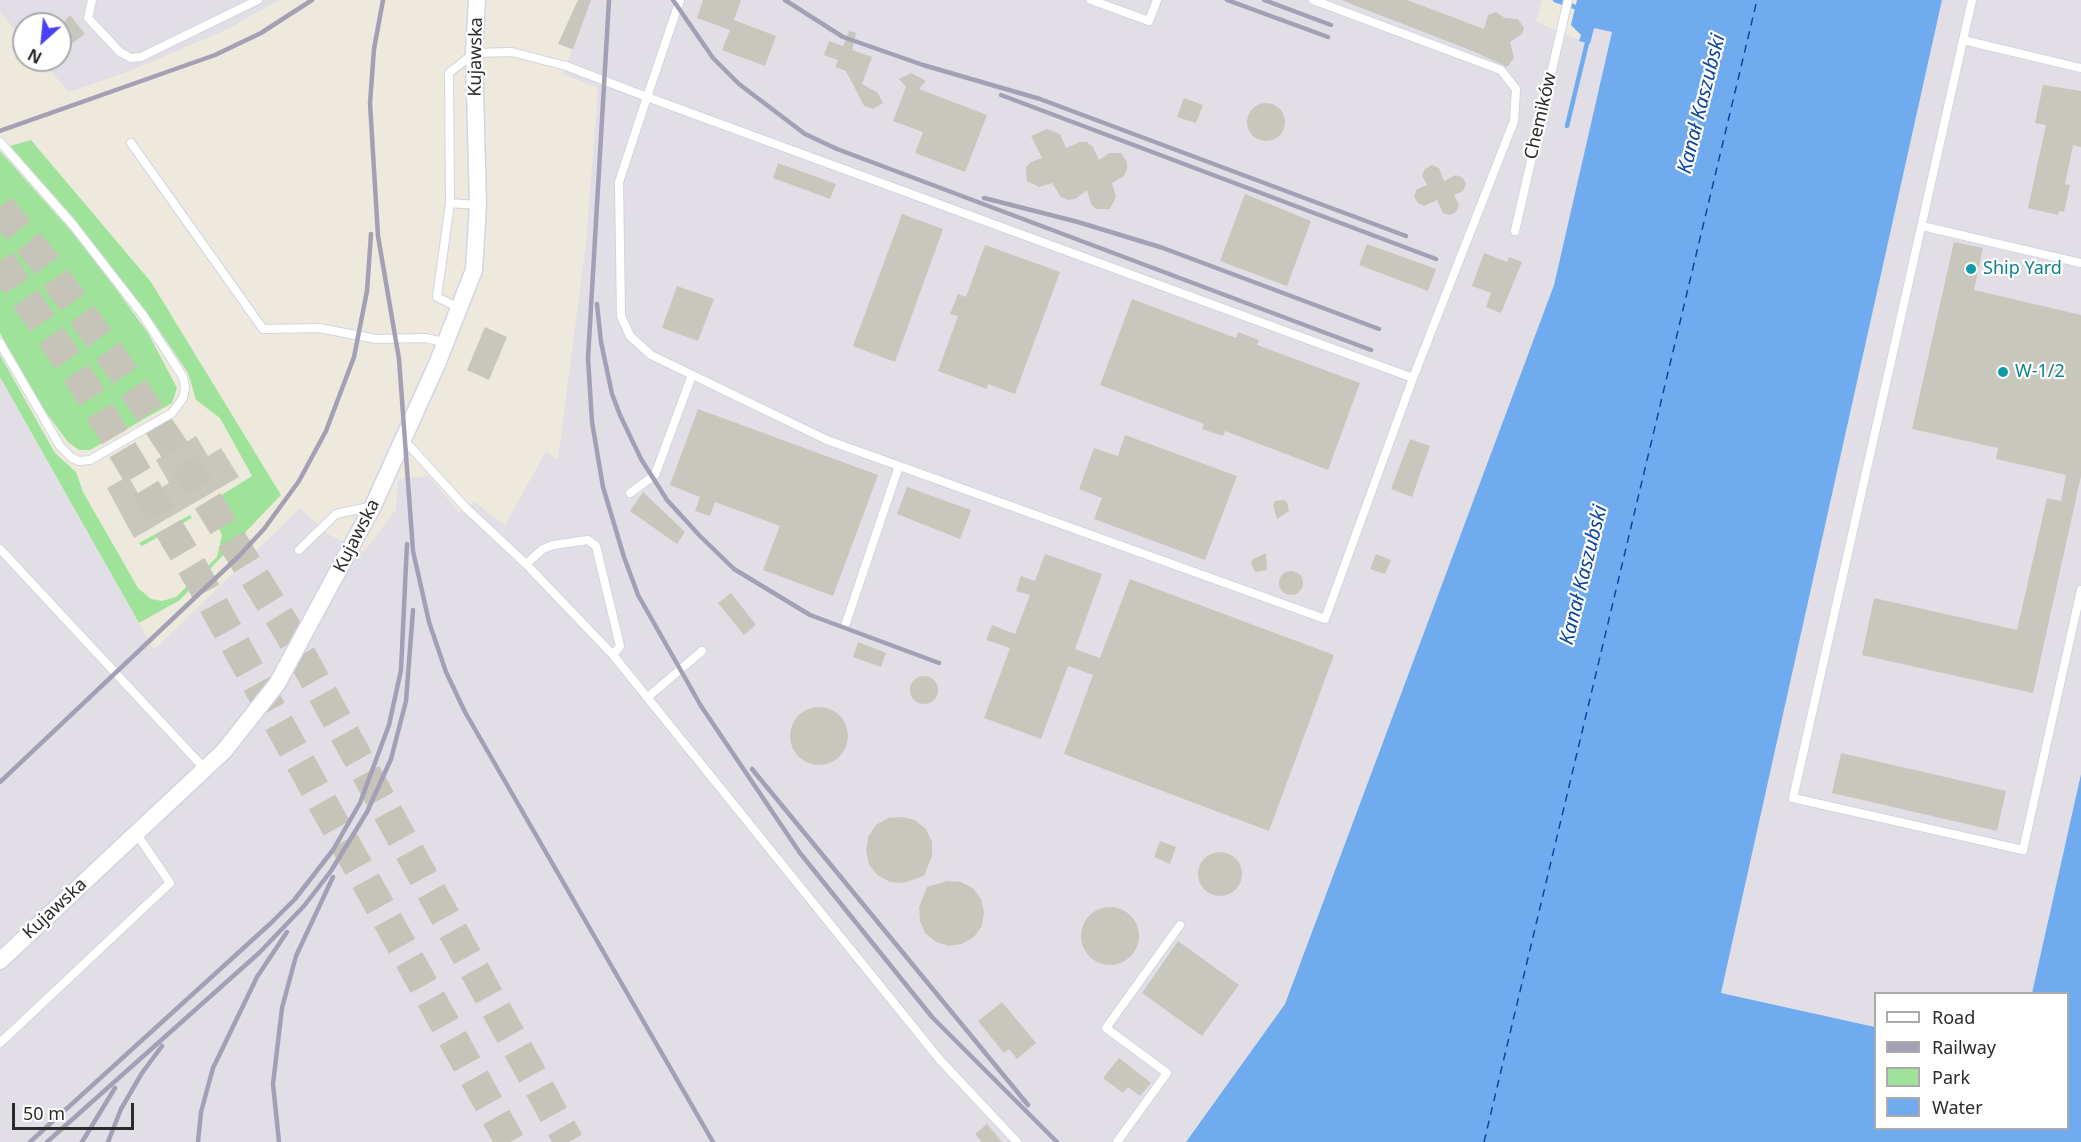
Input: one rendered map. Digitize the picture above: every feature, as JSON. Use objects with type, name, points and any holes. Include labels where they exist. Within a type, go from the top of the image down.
[{"type":"street","name":"Kujawska","points":[[0,961],[224,751],[277,684],[373,506],[446,343],[474,270],[478,205],[474,53],[477,0]]},
{"type":"lane","points":[[92,0],[88,18],[120,52],[131,58],[141,57],[258,0]]},
{"type":"lane","points":[[680,0],[619,182],[621,316],[630,336],[651,355],[827,440],[1325,619],[1413,378],[1514,121],[1516,89],[1501,70],[1313,0]]},
{"type":"lane","points":[[1091,0],[1149,21],[1157,0]]},
{"type":"lane","name":"Chemików","points":[[1515,231],[1568,0]]},
{"type":"lane","points":[[1972,0],[1793,798],[2023,850],[2081,590]]},
{"type":"lane","points":[[1963,40],[2081,68]]},
{"type":"lane","points":[[460,308],[436,297],[450,203],[449,73],[474,53],[512,52],[566,66],[1413,378]]},
{"type":"lane","points":[[0,142],[73,225],[143,315],[183,377],[185,388],[183,398],[172,412],[95,457],[79,461],[60,447],[0,343]]},
{"type":"lane","points":[[131,143],[263,329],[320,328],[376,339],[426,338],[446,343]]},
{"type":"lane","points":[[450,203],[478,205]]},
{"type":"lane","points":[[1922,226],[2081,262]]},
{"type":"lane","points":[[630,493],[655,475],[692,375]]},
{"type":"lane","points":[[404,440],[473,515],[526,564],[613,655],[940,1060],[1017,1142]]},
{"type":"lane","points":[[846,623],[899,466]]},
{"type":"lane","points":[[299,550],[336,514],[373,506]]},
{"type":"lane","points":[[526,564],[543,549],[553,545],[588,540],[596,546],[620,646],[613,655]]},
{"type":"lane","points":[[0,549],[204,768]]},
{"type":"lane","points":[[648,697],[702,651]]},
{"type":"lane","points":[[0,1043],[170,883],[136,833]]},
{"type":"lane","points":[[1117,1142],[1167,1073],[1106,1028],[1180,925]]},
{"type":"shaded area","points":[[0,0],[279,0],[228,29],[130,71],[69,92],[52,72],[72,72],[72,12],[12,12],[12,26],[0,12]]},
{"type":"shaded area","points":[[578,0],[1542,0],[1536,21],[1548,27],[1579,40],[1594,28],[1613,32],[1554,285],[1285,1004],[1186,1142],[0,1142],[0,377],[154,650],[300,508],[328,534],[364,552],[396,509],[398,479],[429,476],[460,513],[474,502],[505,525],[546,451],[558,460],[586,242],[598,88],[563,74],[572,50],[558,44]]},
{"type":"shaded area","points":[[1942,0],[2081,0],[2081,774],[2032,992],[1874,992],[1874,1027],[1721,993]]},
{"type":"green space","points":[[31,140],[151,282],[281,495],[180,600],[139,623],[0,377],[0,355],[55,453],[76,472],[83,492],[138,588],[151,599],[162,601],[176,597],[217,557],[222,535],[207,504],[252,476],[220,418],[196,400],[188,373],[155,324],[73,217],[10,146]]},
{"type":"green space","points":[[0,151],[72,232],[116,289],[148,333],[177,388],[172,403],[90,450],[79,450],[68,442],[39,403],[0,333]]},
{"type":"green space","points":[[190,515],[192,518],[142,546],[139,543]]},
{"type":"water","name":"Kanał Kaszubski","points":[[1577,0],[1942,0],[1721,993],[1874,1027],[1874,1130],[2069,1130],[2069,992],[2032,992],[2081,774],[2081,1142],[1186,1142],[1285,1004],[1554,285],[1612,32],[1594,28],[1590,44],[1579,41],[1581,35],[1571,25]]},
{"type":"building","points":[[578,0],[591,0],[573,49],[558,44]]},
{"type":"building","points":[[703,0],[741,0],[734,20],[776,36],[765,66],[722,50],[730,30],[697,18]]},
{"type":"building","points":[[1341,0],[1407,0],[1484,29],[1488,15],[1496,12],[1505,18],[1518,19],[1524,28],[1522,34],[1510,42],[1514,58],[1507,67],[1475,52]]},
{"type":"building","points":[[72,18],[85,34],[72,42]]},
{"type":"building","points":[[849,31],[856,33],[852,50],[872,57],[862,84],[878,93],[883,103],[873,109],[864,106],[846,71],[835,67],[838,60],[824,55],[829,41],[843,46]]},
{"type":"building","points":[[911,73],[926,81],[919,89],[987,115],[965,172],[915,153],[923,132],[893,121],[906,87],[899,79]]},
{"type":"building","points":[[2043,85],[2081,91],[2081,147],[2073,145],[2065,184],[2070,185],[2064,212],[2059,211],[2058,215],[2028,208],[2046,125],[2035,123]]},
{"type":"building","points":[[1184,98],[1203,105],[1196,123],[1177,117]]},
{"type":"building","points":[[1266,103],[1280,108],[1285,122],[1280,136],[1266,141],[1252,136],[1247,122],[1252,108]]},
{"type":"building","points":[[1047,129],[1060,134],[1066,148],[1080,142],[1087,142],[1093,147],[1099,160],[1109,153],[1121,153],[1127,162],[1127,169],[1124,176],[1112,183],[1116,197],[1110,209],[1096,209],[1091,204],[1087,190],[1075,199],[1068,200],[1061,197],[1052,183],[1039,187],[1027,181],[1026,167],[1031,162],[1042,158],[1031,136]]},
{"type":"building","points":[[778,163],[836,184],[830,199],[773,178]]},
{"type":"building","points":[[1432,165],[1439,168],[1444,181],[1456,175],[1463,178],[1466,184],[1463,191],[1454,195],[1459,205],[1456,212],[1450,215],[1443,213],[1437,200],[1424,206],[1418,203],[1414,196],[1417,189],[1427,185],[1422,175],[1425,169]]},
{"type":"building","points":[[1245,194],[1311,221],[1287,286],[1220,261]]},
{"type":"building","points":[[902,214],[943,229],[895,362],[853,346]]},
{"type":"building","name":"W-1/2","points":[[1954,242],[1983,248],[1974,290],[2081,315],[2081,476],[2033,693],[1862,655],[1874,598],[2017,630],[2047,498],[2061,501],[2066,475],[1996,459],[1998,448],[1912,429]]},
{"type":"building","points":[[1367,244],[1436,269],[1428,291],[1359,265]]},
{"type":"building","points":[[985,245],[1060,272],[1015,394],[988,384],[987,389],[938,371],[958,316],[950,314],[958,294],[966,297]]},
{"type":"building","points":[[1484,253],[1507,262],[1509,257],[1522,262],[1501,313],[1486,307],[1491,293],[1472,286]]},
{"type":"building","points":[[677,286],[714,299],[698,341],[662,328]]},
{"type":"building","points":[[1132,299],[1236,338],[1238,332],[1259,340],[1257,345],[1360,383],[1328,470],[1225,431],[1223,436],[1202,429],[1204,424],[1100,385]]},
{"type":"building","points":[[485,327],[507,337],[489,380],[467,370]]},
{"type":"building","points":[[698,409],[878,475],[833,596],[763,570],[780,526],[715,502],[710,516],[695,511],[700,497],[670,485]]},
{"type":"building","points":[[1125,435],[1237,476],[1205,560],[1094,519],[1102,498],[1079,489],[1094,448],[1118,456]]},
{"type":"building","points":[[196,436],[208,456],[221,448],[239,477],[134,538],[107,488],[128,476],[142,500],[169,483],[156,460]]},
{"type":"building","points":[[1410,439],[1430,446],[1412,497],[1391,489]]},
{"type":"building","points":[[907,487],[971,510],[960,539],[897,514]]},
{"type":"building","points":[[643,492],[685,532],[677,544],[630,511]]},
{"type":"building","points":[[1275,501],[1287,502],[1289,511],[1277,519],[1273,505]]},
{"type":"building","points":[[1266,553],[1267,570],[1255,572],[1251,563],[1253,559]]},
{"type":"building","points":[[1045,554],[1102,574],[1075,649],[1100,658],[1130,579],[1334,655],[1269,831],[1064,754],[1093,675],[1068,666],[1041,739],[984,718],[1010,648],[986,640],[992,625],[1015,634],[1030,595],[1016,591],[1021,576],[1035,581]]},
{"type":"building","points":[[1376,554],[1391,560],[1385,574],[1370,569]]},
{"type":"building","points":[[1291,571],[1296,572],[1302,578],[1302,588],[1296,594],[1291,595],[1286,594],[1280,588],[1279,583],[1280,578],[1286,572]]},
{"type":"building","points":[[731,593],[756,625],[744,635],[718,603]]},
{"type":"building","points":[[858,642],[886,653],[881,667],[853,657]]},
{"type":"building","points":[[924,676],[934,680],[938,690],[934,700],[924,704],[914,700],[910,690],[914,680]]},
{"type":"building","points":[[819,707],[830,709],[843,720],[848,736],[846,747],[835,760],[819,765],[808,763],[795,752],[790,736],[792,725],[803,712]]},
{"type":"building","points":[[1841,753],[2006,791],[1997,831],[1832,793]]},
{"type":"building","points":[[902,817],[915,820],[926,829],[932,842],[932,856],[924,876],[903,883],[890,882],[877,875],[869,864],[866,851],[868,837],[876,825],[888,818]]},
{"type":"building","points":[[1160,841],[1176,847],[1170,864],[1154,857]]},
{"type":"building","points":[[1220,852],[1236,858],[1242,874],[1236,890],[1220,896],[1204,890],[1198,874],[1204,858]]},
{"type":"building","points":[[947,881],[961,882],[973,888],[981,899],[984,912],[982,926],[974,937],[962,944],[949,946],[936,942],[925,933],[920,921],[919,907],[927,887]]},
{"type":"building","points":[[1110,907],[1121,909],[1134,920],[1139,936],[1137,947],[1126,960],[1110,965],[1099,963],[1086,952],[1081,936],[1083,925],[1094,912]]},
{"type":"building","points":[[1178,941],[1239,985],[1202,1036],[1142,993]]},
{"type":"building","points":[[1002,1002],[1036,1043],[1017,1059],[1009,1049],[1004,1053],[978,1021]]},
{"type":"building","points":[[1119,1058],[1151,1083],[1140,1096],[1128,1087],[1123,1093],[1103,1078]]},
{"type":"building","points":[[987,1124],[1002,1142],[982,1142],[975,1134]]},
{"type":"waterway","points":[[1555,0],[1581,9]]},
{"type":"waterway","points":[[1567,126],[1587,43]]},
{"type":"ferry route","points":[[1484,1142],[1757,0]]},
{"type":"tunnel","points":[[0,207],[42,259],[109,352],[191,474],[288,631],[569,1142]]},
{"type":"tunnel","points":[[0,261],[83,383],[198,577],[510,1142]]},
{"type":"railway","points":[[0,131],[215,55],[261,33],[312,0]]},
{"type":"railway","points":[[383,0],[374,49],[370,103],[378,236],[399,359],[413,551],[429,622],[446,672],[465,712],[713,1142]]},
{"type":"railway","points":[[609,0],[588,358],[592,422],[603,487],[638,595],[701,706],[800,853],[932,1017],[1057,1142]]},
{"type":"railway","points":[[673,0],[713,58],[739,84],[805,134],[837,149],[1371,350]]},
{"type":"railway","points":[[785,0],[843,37],[923,65],[1040,99],[1406,236]]},
{"type":"railway","points":[[1227,0],[1328,37]]},
{"type":"railway","points":[[1264,0],[1331,25]]},
{"type":"railway","points":[[1001,95],[1436,259]]},
{"type":"railway","points":[[984,198],[1078,222],[1163,248],[1379,329]]},
{"type":"railway","points":[[0,782],[238,557],[264,529],[299,481],[326,431],[354,357],[367,291],[371,234]]},
{"type":"railway","points":[[597,304],[601,342],[612,394],[620,415],[641,459],[667,500],[700,536],[734,569],[810,615],[939,663]]},
{"type":"railway","points":[[30,1142],[271,923],[295,899],[333,850],[360,803],[389,725],[401,670],[407,544]]},
{"type":"railway","points":[[47,1142],[259,953],[304,906],[331,871],[367,812],[391,759],[406,701],[413,610]]},
{"type":"railway","points":[[752,769],[1028,1105]]},
{"type":"railway","points":[[279,1142],[273,1084],[282,1008],[296,956],[333,877]]},
{"type":"railway","points":[[198,1142],[201,1112],[213,1068],[257,977],[287,932]]},
{"type":"railway","points":[[108,1142],[121,1109],[142,1073],[162,1046]]},
{"type":"railway","points":[[82,1142],[115,1088]]},
{"type":"place","name":"Ship Yard","points":[[1971,269]]},
{"type":"place","name":"W-1/2","points":[[2003,372]]}]
